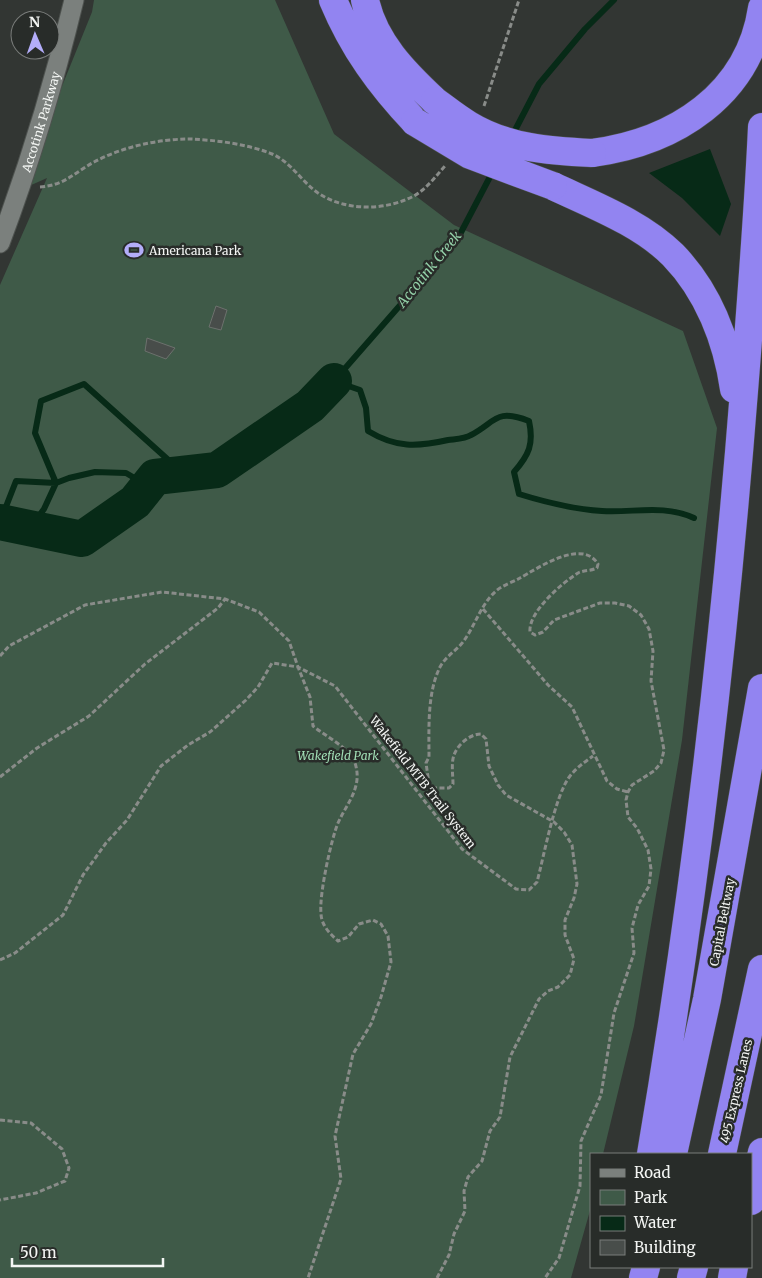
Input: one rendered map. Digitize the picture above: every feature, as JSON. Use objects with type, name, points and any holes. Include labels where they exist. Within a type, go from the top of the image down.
[{"type":"highway","points":[[333,0],[347,32],[370,70],[387,93],[415,122],[470,155],[553,186],[610,213],[660,245],[672,255],[694,282],[712,311],[727,345],[738,410],[732,553]]},
{"type":"highway","points":[[365,0],[377,34],[392,57],[435,101],[470,126],[499,139],[528,147],[592,153],[619,150],[654,138],[682,124],[714,101],[730,84],[746,61],[758,33],[762,8]]},
{"type":"highway","points":[[652,1153],[685,948],[704,809],[732,553],[762,127]]},
{"type":"highway","name":"Capital Beltway","points":[[673,1153],[707,999],[762,688]]},
{"type":"highway","name":"495 Express Lanes","points":[[722,1153],[762,969]]},
{"type":"highway","points":[[752,1197],[762,1152]]},
{"type":"street","name":"Accotink Parkway","points":[[0,243],[20,190],[56,77],[74,0]]},
{"type":"path","points":[[480,113],[519,0]]},
{"type":"path","points":[[20,190],[55,186],[94,162],[123,150],[147,144],[189,139],[215,141],[272,154],[288,164],[317,192],[338,204],[362,208],[394,204],[413,196],[429,185],[446,164]]},
{"type":"path","name":"Wakefield MTB Trail System","points":[[437,1278],[449,1255],[454,1234],[465,1211],[464,1191],[468,1177],[482,1161],[485,1145],[500,1117],[510,1057],[539,998],[548,991],[558,987],[570,974],[574,958],[566,935],[565,920],[577,884],[572,845],[564,832],[554,822],[506,795],[498,786],[489,766],[486,739],[481,734],[472,734],[468,737],[454,755],[453,784],[449,788],[436,788],[429,784],[426,763],[429,757],[430,717],[434,685],[440,667],[449,654],[463,642],[496,590],[548,560],[571,554],[588,555],[595,558],[598,564],[597,568],[578,574],[544,603],[532,618],[530,632],[535,635],[543,632],[554,620],[600,604],[615,603],[629,606],[641,614],[649,629],[653,651],[650,681],[664,750],[661,763],[632,785],[628,792]]},
{"type":"path","points":[[0,656],[9,646],[85,605],[162,592],[225,599],[259,612],[289,641],[310,697],[312,726],[346,751],[354,761],[358,775],[352,800],[338,824],[324,881],[320,914],[328,933],[338,942],[348,937],[359,924],[373,920],[381,924],[388,936],[391,962],[371,1024],[353,1054],[335,1136],[341,1178],[308,1278]]},
{"type":"path","points":[[0,777],[37,748],[90,716],[145,664],[218,608],[225,599]]},
{"type":"path","points":[[483,609],[548,684],[572,707],[606,781],[617,789],[628,792],[626,800],[628,817],[637,828],[648,850],[651,869],[649,886],[638,905],[632,928],[634,953],[614,1014],[601,1095],[581,1141],[578,1194],[559,1258],[544,1278]]},
{"type":"path","name":"Wakefield MTB Trail System","points":[[0,960],[15,954],[63,915],[83,875],[106,843],[127,820],[161,766],[188,745],[210,732],[246,700],[258,687],[272,663],[298,667],[335,686],[462,850],[516,889],[529,890],[537,882],[560,796],[569,777],[578,766],[594,756]]},
{"type":"path","points":[[0,1120],[31,1123],[62,1150],[69,1168],[65,1181],[36,1193],[0,1200]]},
{"type":"green space","name":"Wakefield Park","points":[[94,0],[275,0],[334,134],[454,225],[683,331],[717,428],[682,740],[634,1026],[603,1153],[590,1153],[590,1211],[571,1278],[0,1278],[0,285],[47,178],[20,190],[92,12]]},
{"type":"water","points":[[710,149],[731,204],[720,236],[682,198],[649,173]]},
{"type":"building","points":[[216,306],[227,310],[221,330],[209,327]]},
{"type":"building","points":[[147,338],[175,348],[166,359],[145,351]]},
{"type":"waterway","name":"Accotink Creek","points":[[512,136],[539,84],[585,29],[614,0]]},
{"type":"waterway","points":[[493,171],[457,240],[334,381],[360,390],[366,408],[368,431],[378,437],[397,443],[416,445],[466,437],[502,416],[518,417],[529,421],[531,436],[529,449],[514,472],[519,494],[580,509],[602,511],[660,510],[671,511],[694,518]]},
{"type":"waterway","name":"Accotink Creek","points":[[0,522],[82,539],[135,502],[155,477],[217,470],[310,406],[334,381]]},
{"type":"waterway","name":"Accotink Creek","points":[[30,528],[44,509],[56,483],[35,433],[41,401],[84,384],[184,474]]},
{"type":"waterway","name":"Accotink Creek","points":[[0,522],[16,481],[56,483],[95,472],[126,473],[148,486]]},
{"type":"place","name":"Americana Park","points":[[134,250]]}]
